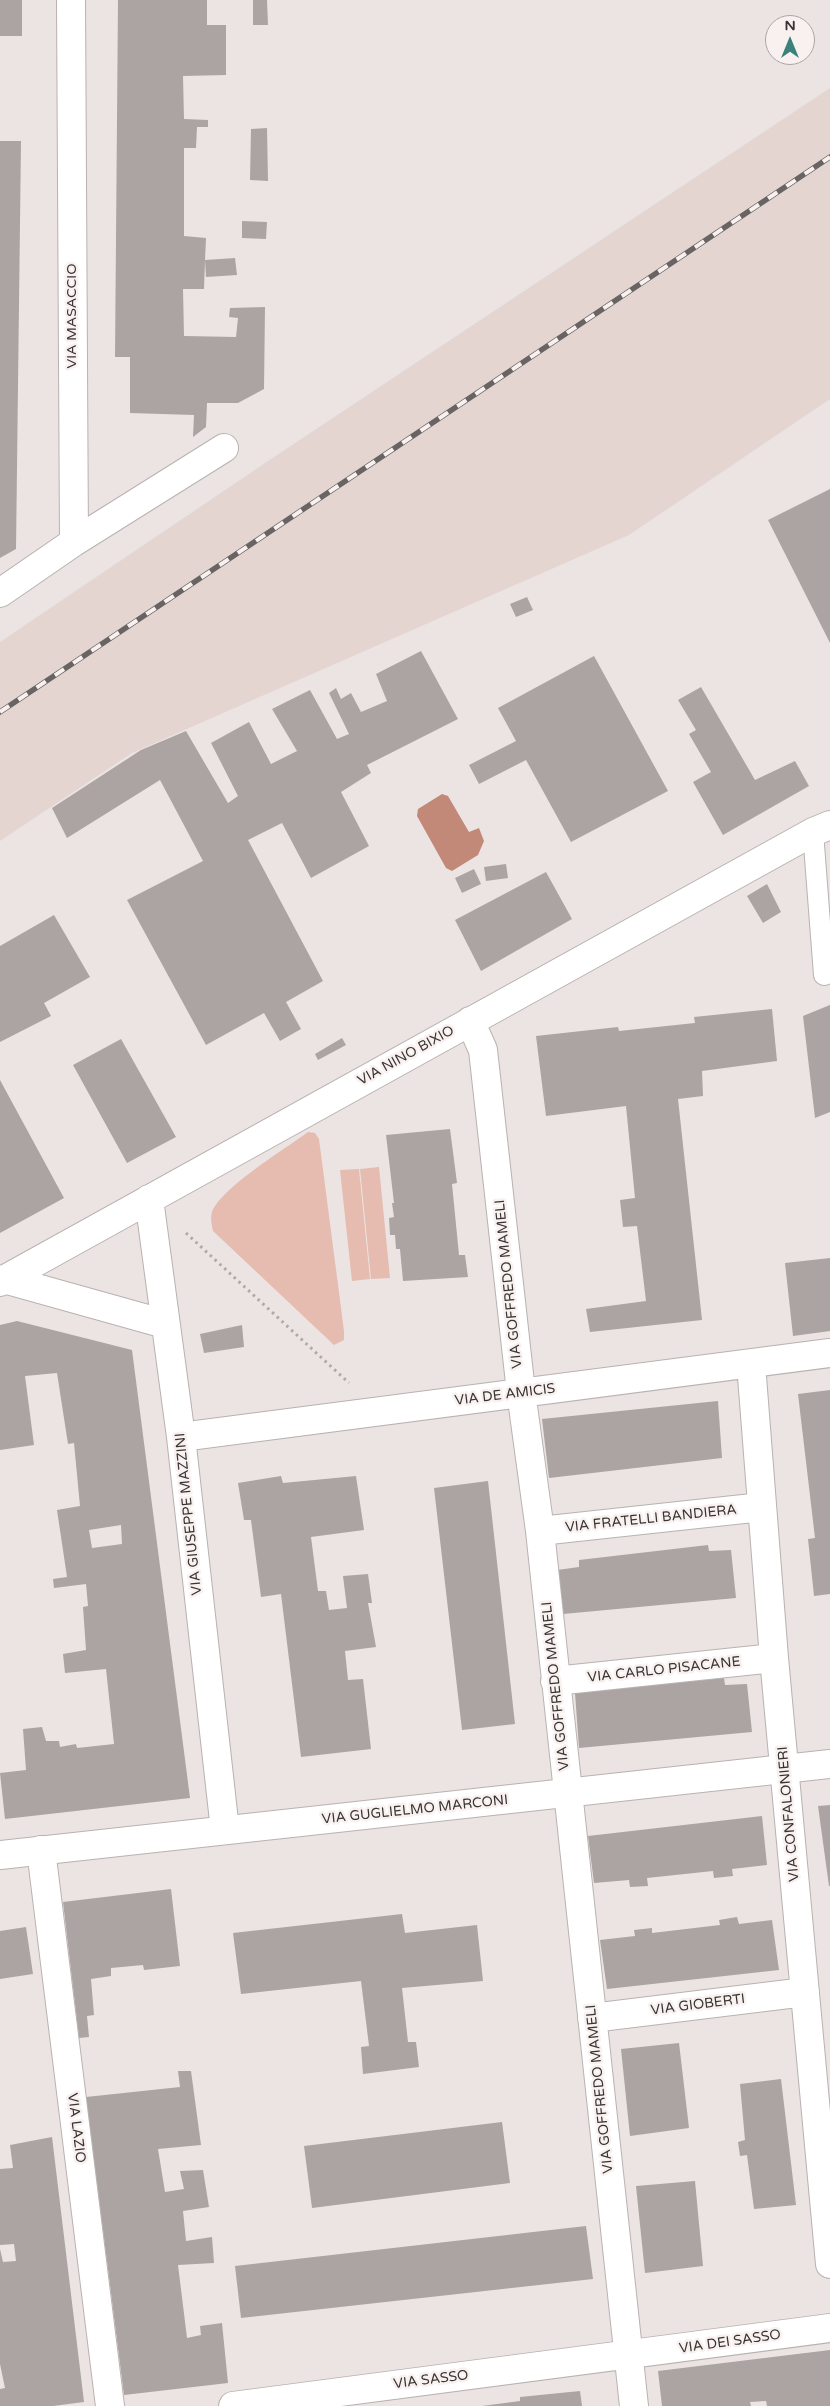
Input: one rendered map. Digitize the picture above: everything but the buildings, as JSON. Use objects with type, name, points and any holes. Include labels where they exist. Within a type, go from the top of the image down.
[{"type":"street","name":"VIA MASACCIO","points":[[71,0],[74,542]]},
{"type":"street","points":[[0,593],[74,542],[224,448]]},
{"type":"street","name":"VIA NINO BIXIO","points":[[2,1280],[822,829]]},
{"type":"street","name":"VIA GOFFREDO MAMELI","points":[[470,1021],[483,1050],[521,1392],[540,1531],[567,1794],[630,2354],[634,2406]]},
{"type":"street","name":"VIA GIUSEPPE MAZZINI","points":[[149,1199],[181,1437],[225,1830]]},
{"type":"street","points":[[2,1280],[166,1324]]},
{"type":"street","name":"VIA DE AMICIS","points":[[181,1437],[830,1353]]},
{"type":"street","name":"VIA CONFALONIERI","points":[[751,1364],[774,1658],[830,2264]]},
{"type":"street","name":"VIA FRATELLI BANDIERA","points":[[540,1531],[762,1507]]},
{"type":"street","name":"VIA CARLO PISACANE","points":[[555,1681],[774,1658]]},
{"type":"street","name":"VIA GUGLIELMO MARCONI","points":[[0,1855],[830,1764]]},
{"type":"street","name":"VIA LAZIO","points":[[41,1850],[110,2406]]},
{"type":"street","name":"VIA GIOBERTI","points":[[592,2018],[805,1992]]},
{"type":"street","name":"VIA DEI SASSO","points":[[630,2354],[830,2328]]},
{"type":"street","name":"VIA SASSO","points":[[233,2406],[332,2400],[630,2354]]},
{"type":"lane","points":[[822,829],[824,975],[830,973]]},
{"type":"path","points":[[185,1232],[380,1411]]},
{"type":"shaded area","points":[[830,88],[830,399],[629,535],[132,753],[0,841],[0,642],[271,459]]},
{"type":"shaded area","points":[[442,794],[448,796],[469,832],[479,828],[484,841],[478,855],[452,871],[446,868],[417,816],[418,809]]},
{"type":"shaded area","points":[[308,1132],[315,1133],[319,1139],[344,1331],[344,1340],[334,1345],[213,1231],[211,1222],[212,1212],[218,1202],[228,1192],[255,1169]]},
{"type":"shaded area","points":[[379,1167],[390,1278],[371,1279],[360,1169]]},
{"type":"shaded area","points":[[359,1169],[370,1279],[352,1281],[340,1170]]},
{"type":"railway","points":[[0,712],[830,157]]}]
